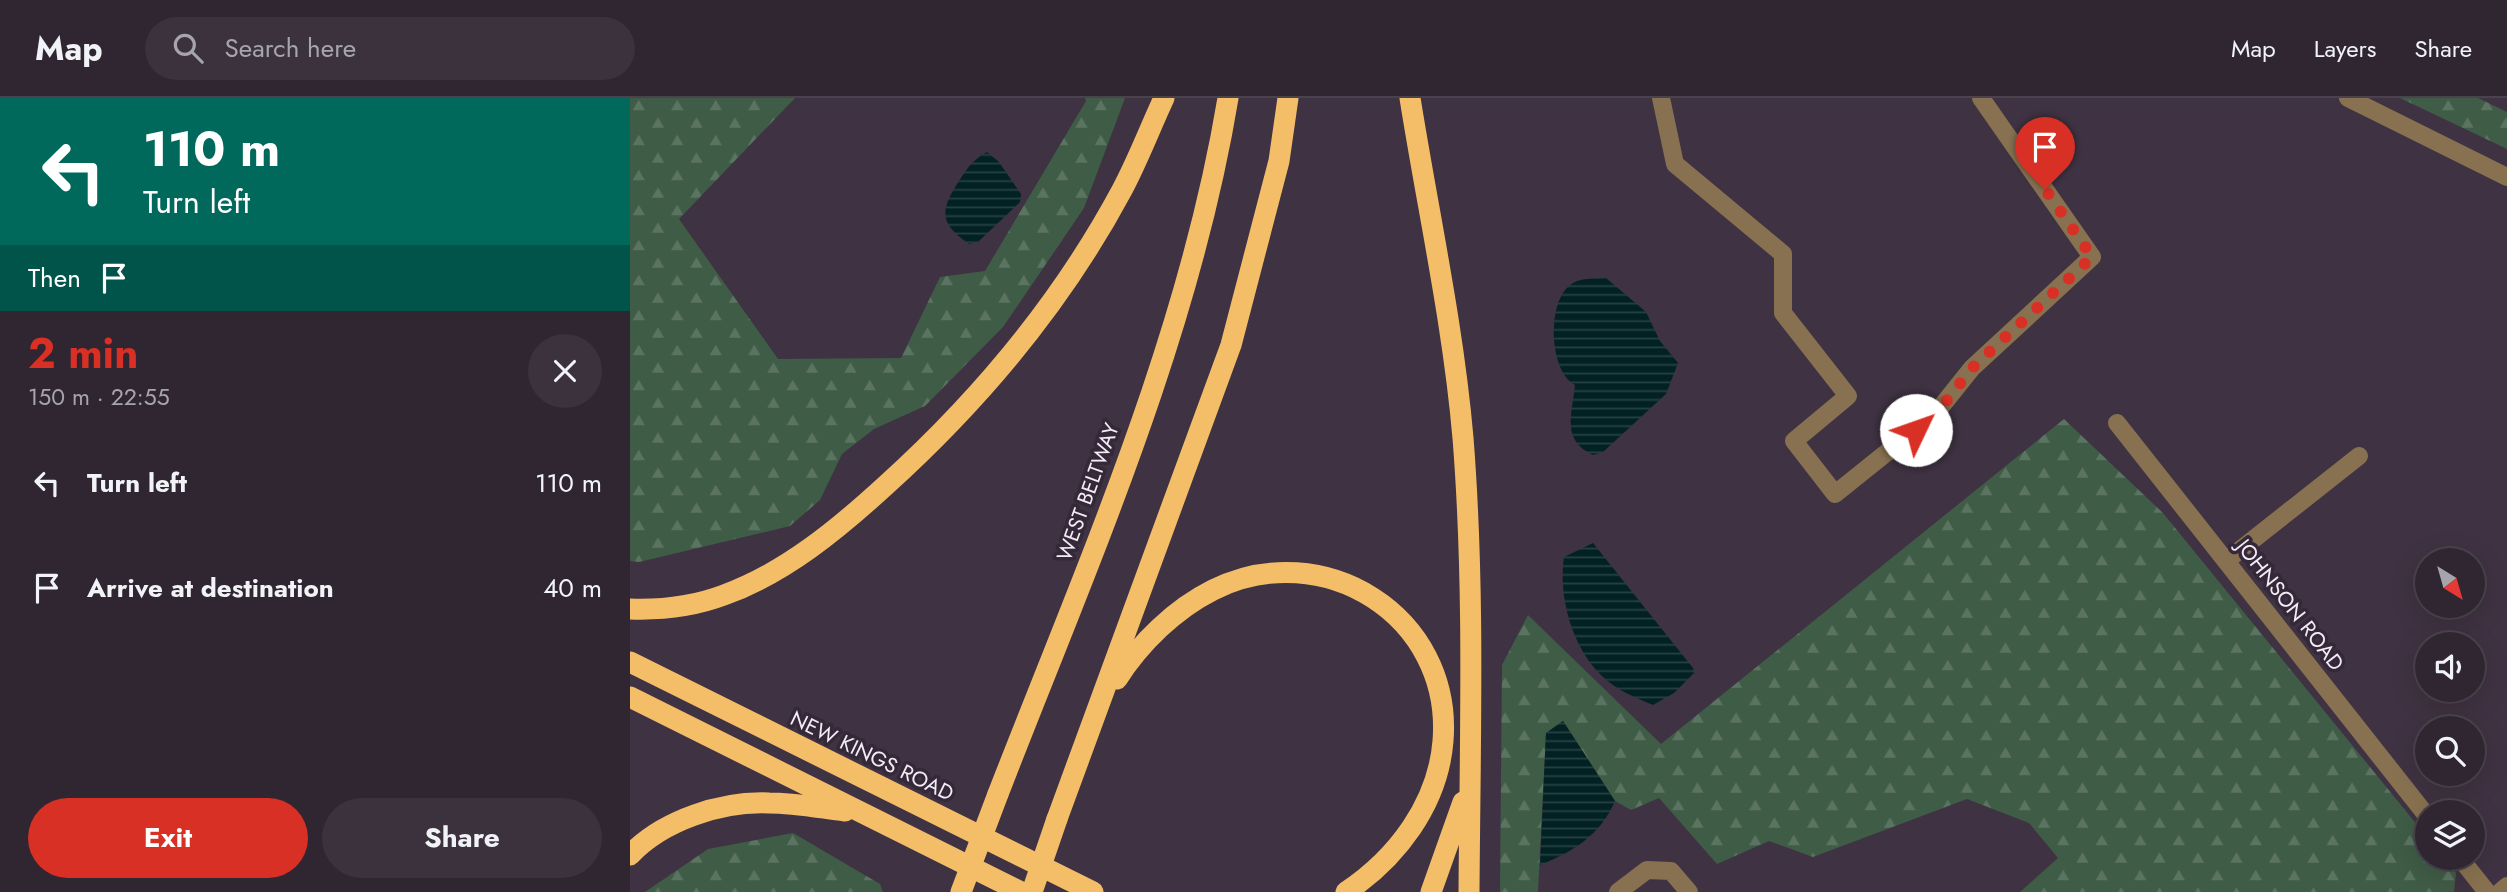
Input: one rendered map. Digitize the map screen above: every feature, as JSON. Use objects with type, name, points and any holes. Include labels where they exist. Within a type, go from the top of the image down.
[{"type":"highway","points":[[630,609],[678,606],[723,596],[755,581],[812,547],[910,463],[955,420],[1005,362],[1067,280],[1122,189],[1164,98]]},
{"type":"highway","name":"WEST BELTWAY","points":[[961,892],[1111,505],[1180,311],[1217,166],[1228,98]]},
{"type":"highway","points":[[1032,892],[1231,345],[1276,173],[1289,98]]},
{"type":"highway","points":[[1410,98],[1448,315],[1463,438],[1472,613],[1469,892]]},
{"type":"highway","points":[[1097,711],[1125,666],[1159,628],[1195,598],[1230,581],[1283,570],[1313,572],[1349,583],[1379,600],[1418,643],[1432,670],[1442,705],[1443,738],[1434,784],[1408,833],[1386,860],[1346,892]]},
{"type":"highway","name":"NEW KINGS ROAD","points":[[630,662],[1093,892]]},
{"type":"highway","points":[[631,699],[650,689],[678,687]]},
{"type":"highway","points":[[631,699],[1021,892]]},
{"type":"highway","points":[[1432,892],[1443,867],[1470,781]]},
{"type":"highway","points":[[630,855],[681,821],[720,808],[768,803],[858,812]]},
{"type":"street","points":[[1661,98],[1675,164],[1783,254],[1783,313],[1848,396],[1794,441],[1835,494],[1936,414],[1972,368],[2092,257],[1981,98]]},
{"type":"street","points":[[2348,98],[2507,177]]},
{"type":"street","name":"JOHNSON ROAD","points":[[2116,423],[2415,801]]},
{"type":"street","points":[[2226,561],[2358,456]]},
{"type":"street","points":[[1618,892],[1647,870],[1671,871],[1689,892]]},
{"type":"street","points":[[2470,870],[2487,892]]},
{"type":"street","points":[[2500,892],[2507,886]]},
{"type":"green space","points":[[630,98],[795,98],[679,219],[778,359],[901,358],[940,277],[985,271],[1086,101],[1085,98],[1125,98],[1084,208],[1003,327],[925,406],[874,429],[842,454],[820,500],[790,526],[639,562],[630,561]]},
{"type":"green space","points":[[2400,98],[2478,98],[2507,112],[2507,149]]},
{"type":"green space","points":[[2064,419],[2163,513],[2415,822],[2415,870],[2454,870],[2456,873],[2454,892],[2020,892],[2058,858],[2029,823],[1967,799],[1813,857],[1769,841],[1717,864],[1659,798],[1631,810],[1615,801],[1563,721],[1546,733],[1538,892],[1500,892],[1502,665],[1528,615],[1661,744]]},
{"type":"green space","points":[[793,833],[880,884],[883,892],[645,892],[708,849]]},
{"type":"shaded area","points":[[987,152],[999,162],[1021,194],[1020,202],[978,242],[969,244],[948,224],[947,203],[963,174]]},
{"type":"shaded area","points":[[1606,278],[1646,312],[1660,341],[1678,363],[1666,394],[1603,452],[1593,455],[1576,442],[1572,434],[1575,385],[1566,377],[1560,366],[1554,322],[1562,295],[1569,286],[1582,280]]},
{"type":"shaded area","points":[[1593,543],[1693,668],[1694,673],[1674,693],[1653,705],[1606,680],[1582,650],[1569,620],[1563,588],[1564,557]]},
{"type":"shaded area","points":[[1563,721],[1615,801],[1601,824],[1584,841],[1540,865],[1546,733]]},
{"type":"route","points":[[1916,430],[1936,414],[1972,368],[2092,257],[2045,189]]}]
